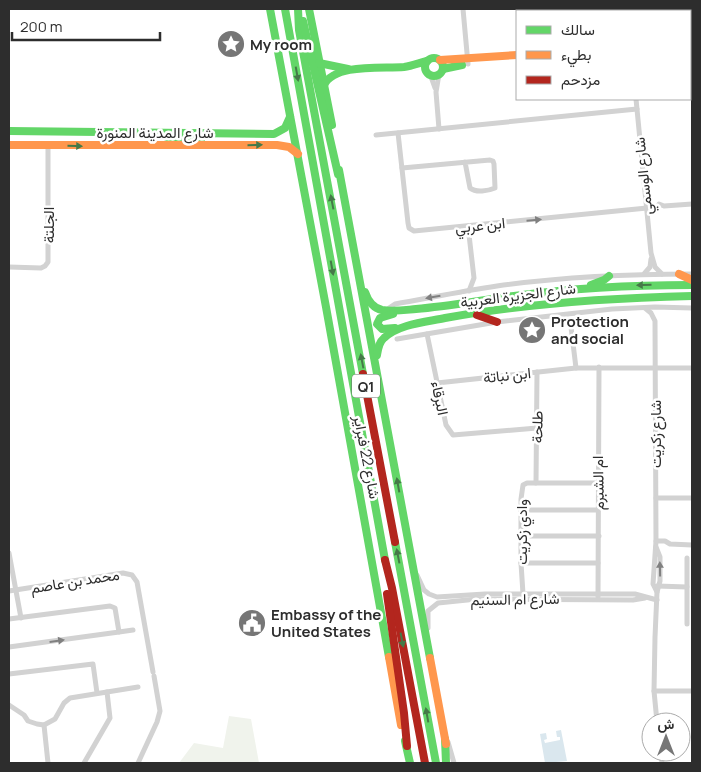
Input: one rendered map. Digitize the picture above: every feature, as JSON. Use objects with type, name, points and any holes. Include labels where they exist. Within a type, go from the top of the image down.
[{"type":"main road","name":"شارع 22 فبراير","points":[[270,9],[398,710],[410,763]]},
{"type":"main road","name":"شارع 22 فبراير","points":[[285,9],[325,225],[348,364],[425,763]]},
{"type":"main road","name":"شارع 22 فبراير","points":[[299,9],[299,30],[436,763]]},
{"type":"main road","points":[[299,9],[338,174]]},
{"type":"main road","name":"شارع 22 فبراير","points":[[309,9],[339,159],[338,174],[377,370],[445,739]]},
{"type":"main road","points":[[411,66],[428,72],[433,76],[452,66],[468,62],[516,56]]},
{"type":"main road","points":[[324,85],[332,76],[354,71],[411,66],[434,58],[468,62],[516,60]]},
{"type":"main road","points":[[440,60],[443,64],[441,72]]},
{"type":"main road","points":[[427,61],[428,72]]},
{"type":"main road","points":[[319,63],[354,71]]},
{"type":"main road","name":"شارع المدينة المنورة","points":[[9,131],[278,133],[286,128],[290,116]]},
{"type":"main road","points":[[149,146],[170,141],[223,140],[226,138],[226,134]]},
{"type":"main road","name":"شارع المدينة المنورة","points":[[9,145],[277,145],[289,147],[298,154]]},
{"type":"main road","points":[[679,274],[692,280]]},
{"type":"main road","points":[[578,289],[600,282],[609,276]]},
{"type":"main road","points":[[360,282],[370,302],[377,308],[386,310]]},
{"type":"main road","name":"شارع الجزيرة العربية","points":[[386,310],[434,308],[578,289],[637,285],[692,285]]},
{"type":"main road","name":"شارع الجزيرة العربية","points":[[377,370],[376,352],[383,338],[401,329],[430,322],[473,314],[584,301],[692,296]]},
{"type":"main road","points":[[430,322],[385,330],[379,328],[378,319],[384,316],[420,312],[434,308]]},
{"type":"main road","points":[[473,314],[497,322]]},
{"type":"main road","points":[[385,558],[386,591],[407,746]]},
{"type":"main road","points":[[445,739],[448,763]]},
{"type":"street","points":[[463,9],[468,62]]},
{"type":"street","points":[[531,9],[536,10]]},
{"type":"street","points":[[660,10],[676,9]]},
{"type":"street","points":[[428,72],[436,92],[439,129]]},
{"type":"street","points":[[436,92],[441,72]]},
{"type":"street","name":"شارع الوسمي","points":[[636,100],[651,253],[650,267],[644,274]]},
{"type":"street","points":[[376,135],[637,109]]},
{"type":"street","name":"ابن عربي","points":[[398,133],[409,228],[414,231],[647,208]]},
{"type":"street","name":"الجلتة","points":[[9,268],[41,268],[48,262],[48,146]]},
{"type":"street","points":[[402,168],[465,162],[493,161],[496,188],[477,191],[470,188],[465,162]]},
{"type":"street","points":[[658,204],[664,206],[692,204]]},
{"type":"street","points":[[468,226],[474,278],[481,289]]},
{"type":"street","name":"شارع الوسمي","points":[[651,253],[655,267],[662,274]]},
{"type":"street","name":"شارع الجزيرة العربية","points":[[386,310],[395,304],[481,289],[552,280],[644,274],[692,274]]},
{"type":"street","points":[[468,291],[474,278]]},
{"type":"street","points":[[644,307],[651,313],[655,321]]},
{"type":"street","name":"شارع الجزيرة العربية","points":[[397,339],[497,322],[580,313],[644,307],[692,308]]},
{"type":"street","points":[[655,321],[664,307]]},
{"type":"street","points":[[571,327],[575,316],[580,313]]},
{"type":"street","points":[[560,316],[569,321],[571,327],[576,368]]},
{"type":"street","name":"شارع زكريت","points":[[655,321],[656,544],[653,559],[653,586],[658,589]]},
{"type":"street","name":"البرقاء","points":[[427,334],[446,425],[453,435],[537,428]]},
{"type":"street","name":"ام الشبرم","points":[[598,367],[598,596]]},
{"type":"street","name":"ابن نباتة","points":[[437,382],[576,368],[692,368]]},
{"type":"street","name":"طلحة","points":[[536,483],[537,372]]},
{"type":"street","name":"وادي زكريت","points":[[523,594],[521,563],[522,485],[527,483],[597,483]]},
{"type":"street","points":[[656,498],[692,498]]},
{"type":"street","points":[[521,510],[598,510]]},
{"type":"street","points":[[521,536],[599,536]]},
{"type":"street","points":[[656,544],[665,541],[670,544],[692,545]]},
{"type":"street","name":"شارع زكريت","points":[[656,544],[660,557],[654,691],[656,712]]},
{"type":"street","points":[[9,553],[21,618]]},
{"type":"street","points":[[687,558],[687,624]]},
{"type":"street","points":[[521,563],[598,563]]},
{"type":"street","name":"شارع ام السنيم","points":[[413,568],[424,590],[434,597],[523,594],[598,596]]},
{"type":"street","name":"محمد بن عاصم","points":[[9,592],[123,573],[132,575],[137,582],[160,711],[157,722],[138,763]]},
{"type":"street","points":[[658,589],[687,587]]},
{"type":"street","name":"شارع ام السنيم","points":[[428,650],[427,615],[431,607],[438,603],[477,599],[635,594],[657,600]]},
{"type":"street","points":[[9,619],[110,606],[115,608],[119,632]]},
{"type":"street","points":[[9,647],[133,630]]},
{"type":"street","points":[[9,674],[93,664],[97,693]]},
{"type":"street","points":[[9,705],[24,715],[28,721],[44,725],[55,719],[64,703],[70,698],[138,687]]},
{"type":"street","points":[[654,691],[692,691]]},
{"type":"street","points":[[84,763],[110,718],[107,692]]},
{"type":"street","points":[[44,725],[48,763]]},
{"type":"street","name":"شارع 22 فبراير","points":[[445,739],[451,749],[454,763]]},
{"type":"shaded area","points":[[229,716],[251,719],[259,763],[179,763],[194,743],[223,748]]},
{"type":"shaded area","points":[[561,730],[567,761],[545,763],[540,734],[546,733],[547,739],[544,740],[545,743],[560,740],[560,737],[557,737],[556,731]]},
{"type":"traffic: fast","points":[[270,9],[389,657]]},
{"type":"traffic: fast","points":[[285,9],[385,560]]},
{"type":"traffic: fast","points":[[298,9],[299,30],[363,374]]},
{"type":"traffic: fast","points":[[309,9],[332,125]]},
{"type":"traffic: fast","points":[[303,21],[338,174]]},
{"type":"traffic: fast","points":[[434,58],[440,61],[443,67],[440,73],[434,76],[428,73],[425,67],[428,61],[434,58]]},
{"type":"traffic: fast","points":[[324,85],[338,73],[349,70],[404,67],[427,61]]},
{"type":"traffic: fast","points":[[319,63],[348,69]]},
{"type":"traffic: fast","points":[[443,69],[462,65]]},
{"type":"traffic: fast","points":[[9,131],[274,134],[285,128],[290,117]]},
{"type":"traffic: fast","points":[[168,142],[201,141]]},
{"type":"traffic: fast","points":[[339,170],[430,658]]},
{"type":"traffic: fast","points":[[591,285],[609,276]]},
{"type":"traffic: fast","points":[[365,292],[369,301],[376,308],[395,311],[580,289],[692,285]]},
{"type":"traffic: fast","points":[[377,355],[379,346],[384,338],[390,333],[413,324],[537,305],[630,298],[692,296]]},
{"type":"traffic: fast","points":[[393,314],[380,318],[377,324],[382,329],[395,328]]},
{"type":"traffic: fast","points":[[395,542],[436,763]]},
{"type":"traffic: fast","points":[[445,739],[446,763]]},
{"type":"traffic: fast","points":[[405,741],[410,763]]},
{"type":"traffic: slow","points":[[440,60],[516,55]]},
{"type":"traffic: slow","points":[[9,145],[277,145],[289,147],[298,154]]},
{"type":"traffic: slow","points":[[679,274],[692,280]]},
{"type":"traffic: slow","points":[[389,657],[401,725]]},
{"type":"traffic: slow","points":[[430,658],[446,744]]},
{"type":"traffic: jam","points":[[477,315],[497,322]]},
{"type":"traffic: jam","points":[[363,374],[395,542]]},
{"type":"traffic: jam","points":[[385,560],[425,763]]},
{"type":"traffic: jam","points":[[387,594],[407,746]]},
{"type":"place","name":"My room","points":[[231,44]]},
{"type":"place","name":"Protection and social","points":[[532,330]]},
{"type":"place","name":"Embassy of the United States","points":[[252,623]]}]
